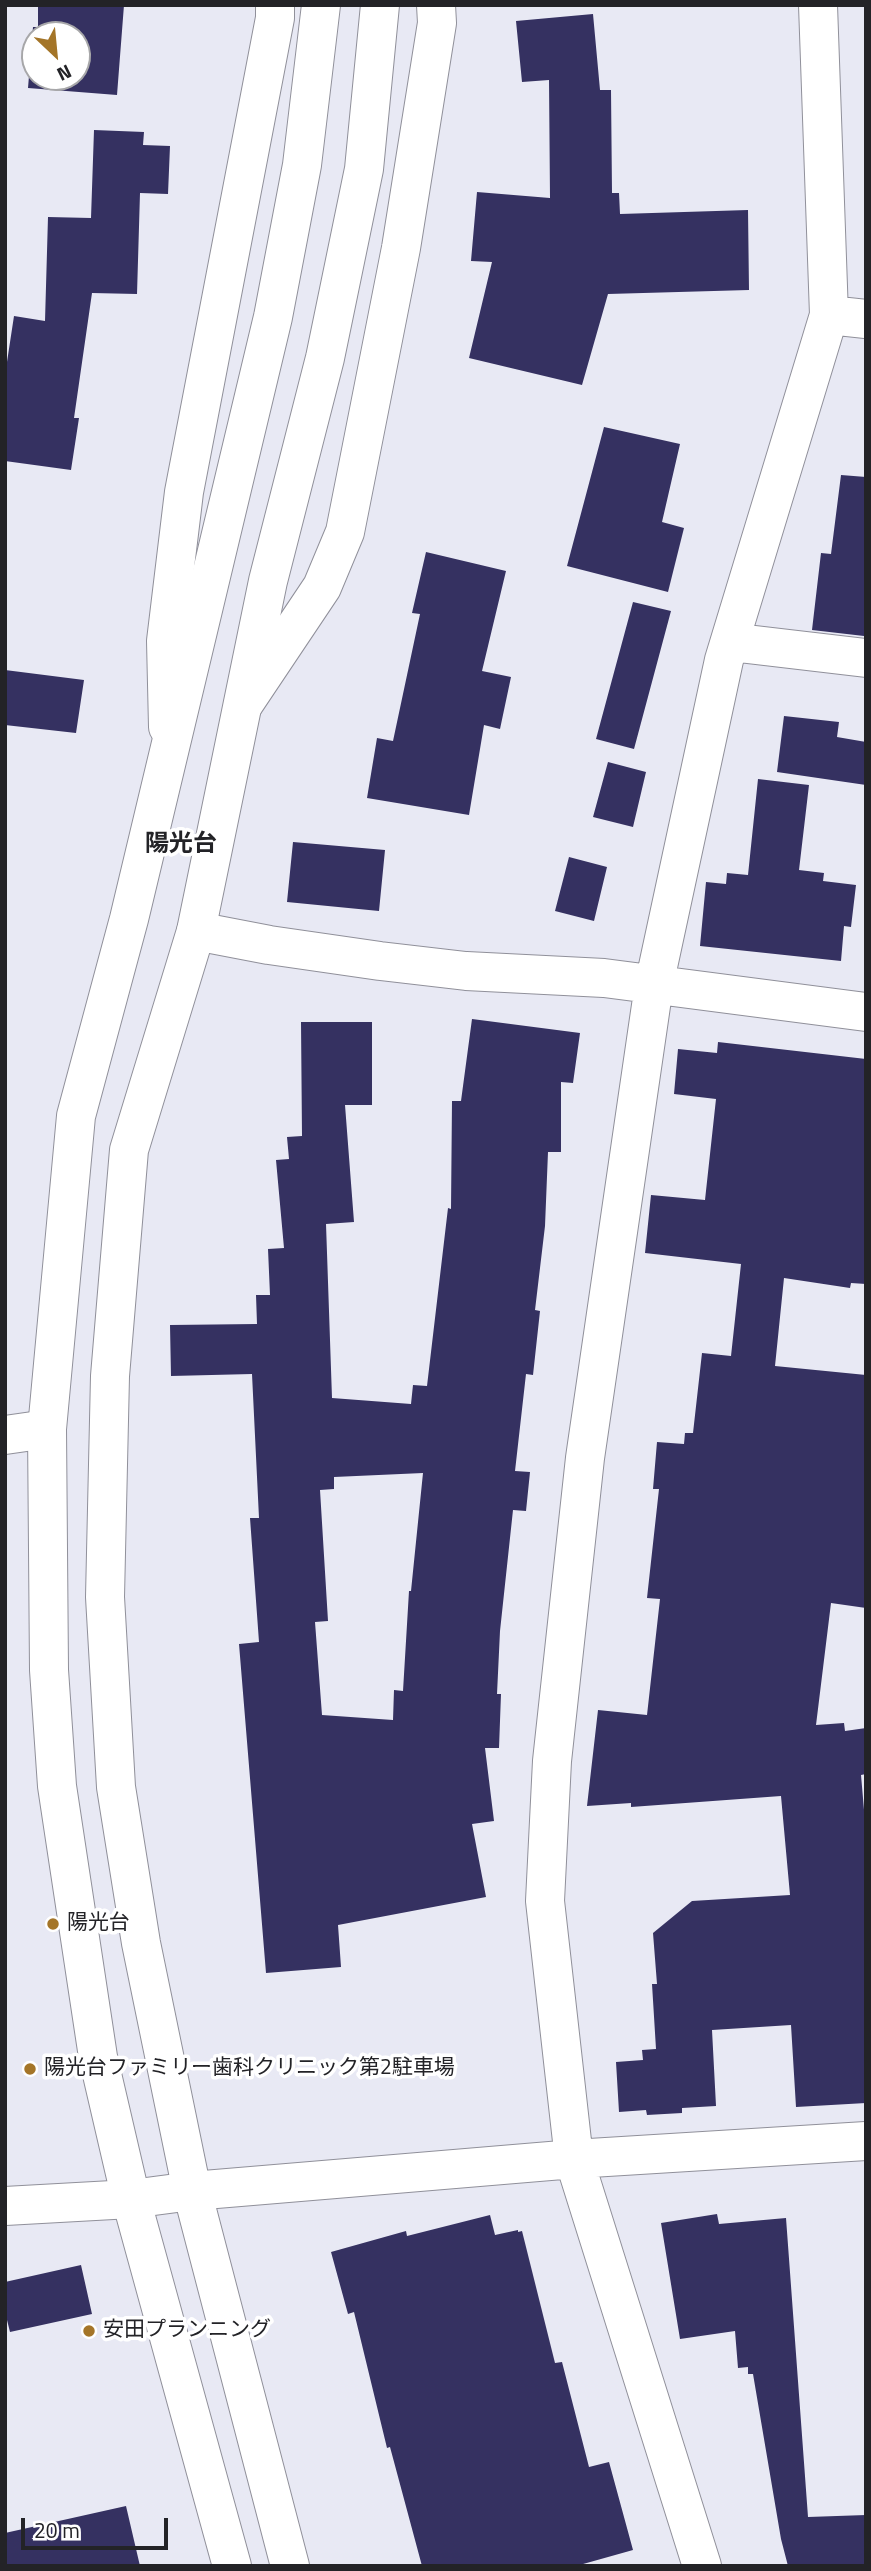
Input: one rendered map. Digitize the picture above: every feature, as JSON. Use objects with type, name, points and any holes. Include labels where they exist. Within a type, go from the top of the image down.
[{"type":"street","points":[[169,754],[166,641],[184,492],[275,18],[275,5]]},
{"type":"street","points":[[232,2566],[131,2199],[98,2057],[57,1786],[49,1670],[47,1429],[76,1116],[129,919],[273,317],[302,165],[321,5]]},
{"type":"street","points":[[290,2566],[192,2191],[141,1943],[116,1787],[104,1597],[110,1376],[129,1150],[196,930],[268,581],[325,358],[364,169],[380,5]]},
{"type":"street","points":[[243,705],[322,587],[345,532],[401,248],[435,36],[436,5]]},
{"type":"street","points":[[702,2566],[574,2160],[545,1901],[552,1760],[585,1458],[654,985],[730,642],[829,315],[818,5]]},
{"type":"street","points":[[829,315],[866,319]]},
{"type":"street","points":[[730,642],[866,658]]},
{"type":"street","points":[[196,930],[269,945],[466,971],[604,978],[866,1012]]},
{"type":"street","points":[[5,1435],[47,1429]]},
{"type":"street","points":[[5,2206],[131,2199],[192,2191],[574,2160],[866,2141]]},
{"type":"building","points":[[38,5],[124,5],[117,95],[66,91],[91,91],[91,21],[38,21]]},
{"type":"building","points":[[593,14],[600,90],[611,90],[612,193],[619,193],[620,214],[748,210],[749,290],[608,294],[582,385],[469,358],[492,262],[471,261],[477,192],[550,198],[549,80],[522,82],[516,21]]},
{"type":"building","points":[[94,130],[144,132],[143,145],[170,146],[168,194],[140,193],[137,294],[92,293],[74,418],[79,418],[71,470],[5,461],[5,375],[14,316],[45,321],[48,217],[91,218]]},
{"type":"building","points":[[604,427],[680,444],[662,522],[684,528],[668,592],[567,566]]},
{"type":"building","points":[[841,475],[866,477],[864,636],[812,630],[821,553],[831,554]]},
{"type":"building","points":[[426,552],[506,571],[482,671],[511,677],[500,729],[484,725],[469,815],[367,798],[377,738],[393,741],[420,614],[412,613]]},
{"type":"building","points":[[633,602],[671,611],[634,749],[596,739]]},
{"type":"building","points":[[5,670],[84,680],[76,733],[5,725]]},
{"type":"building","points":[[784,716],[839,722],[837,737],[866,742],[866,785],[777,772]]},
{"type":"building","points":[[608,762],[646,772],[633,827],[593,817]]},
{"type":"building","points":[[758,779],[809,785],[799,870],[824,873],[823,881],[856,885],[851,927],[844,926],[841,961],[700,946],[706,882],[726,884],[727,873],[748,875]]},
{"type":"building","points":[[293,842],[385,850],[379,911],[287,902]]},
{"type":"building","points":[[569,857],[607,867],[594,921],[555,911]]},
{"type":"building","points":[[472,1019],[580,1033],[573,1083],[561,1082],[561,1152],[548,1152],[545,1226],[535,1310],[540,1311],[533,1375],[526,1374],[515,1471],[530,1472],[526,1511],[513,1510],[500,1631],[497,1694],[501,1694],[499,1748],[485,1748],[494,1821],[472,1824],[486,1897],[338,1925],[341,1967],[266,1973],[239,1644],[259,1642],[250,1518],[259,1518],[252,1374],[171,1376],[170,1325],[257,1324],[256,1295],[270,1295],[268,1249],[284,1248],[276,1160],[289,1159],[287,1137],[302,1136],[301,1022],[372,1022],[372,1105],[345,1105],[354,1222],[326,1224],[332,1398],[411,1404],[413,1385],[427,1386],[448,1208],[451,1209],[452,1101],[461,1101]],"holes":[[[423,1473],[403,1691],[394,1690],[393,1720],[322,1715],[315,1622],[328,1621],[320,1490],[334,1489],[334,1477]]]},
{"type":"building","points":[[718,1042],[866,1059],[866,1284],[851,1283],[850,1288],[784,1278],[775,1366],[866,1375],[866,1608],[831,1603],[816,1725],[844,1723],[845,1731],[866,1728],[866,1774],[861,1775],[866,1833],[866,2103],[796,2107],[791,2025],[712,2030],[716,2106],[682,2108],[682,2113],[647,2115],[646,2110],[619,2112],[616,2062],[643,2060],[642,2050],[656,2049],[652,1984],[657,1984],[653,1933],[692,1901],[790,1895],[781,1796],[631,1807],[631,1803],[587,1806],[598,1710],[647,1715],[660,1599],[647,1598],[659,1489],[653,1489],[657,1442],[684,1444],[685,1433],[693,1433],[702,1353],[731,1356],[741,1264],[645,1253],[651,1195],[705,1200],[716,1099],[674,1094],[678,1049],[717,1053]]},
{"type":"building","points":[[717,2214],[719,2224],[786,2218],[808,2517],[866,2515],[866,2566],[788,2566],[753,2374],[748,2374],[748,2367],[738,2368],[735,2331],[680,2339],[661,2223]]},
{"type":"building","points":[[490,2215],[495,2235],[522,2231],[555,2363],[562,2362],[589,2467],[609,2462],[633,2550],[576,2566],[422,2566],[390,2447],[387,2448],[354,2312],[348,2314],[331,2252],[406,2231],[407,2236]]},
{"type":"building","points":[[81,2265],[92,2314],[10,2332],[5,2312],[5,2282]]},
{"type":"building","points":[[126,2506],[140,2566],[5,2566],[5,2533]]},
{"type":"place","name":"陽光台","points":[[53,1924]]},
{"type":"place","name":"陽光台ファミリー歯科クリニック第2駐車場","points":[[30,2069]]},
{"type":"place","name":"安田プランニング","points":[[89,2331]]},
{"type":"district","name":"陽光台","points":[[181,845]]}]
